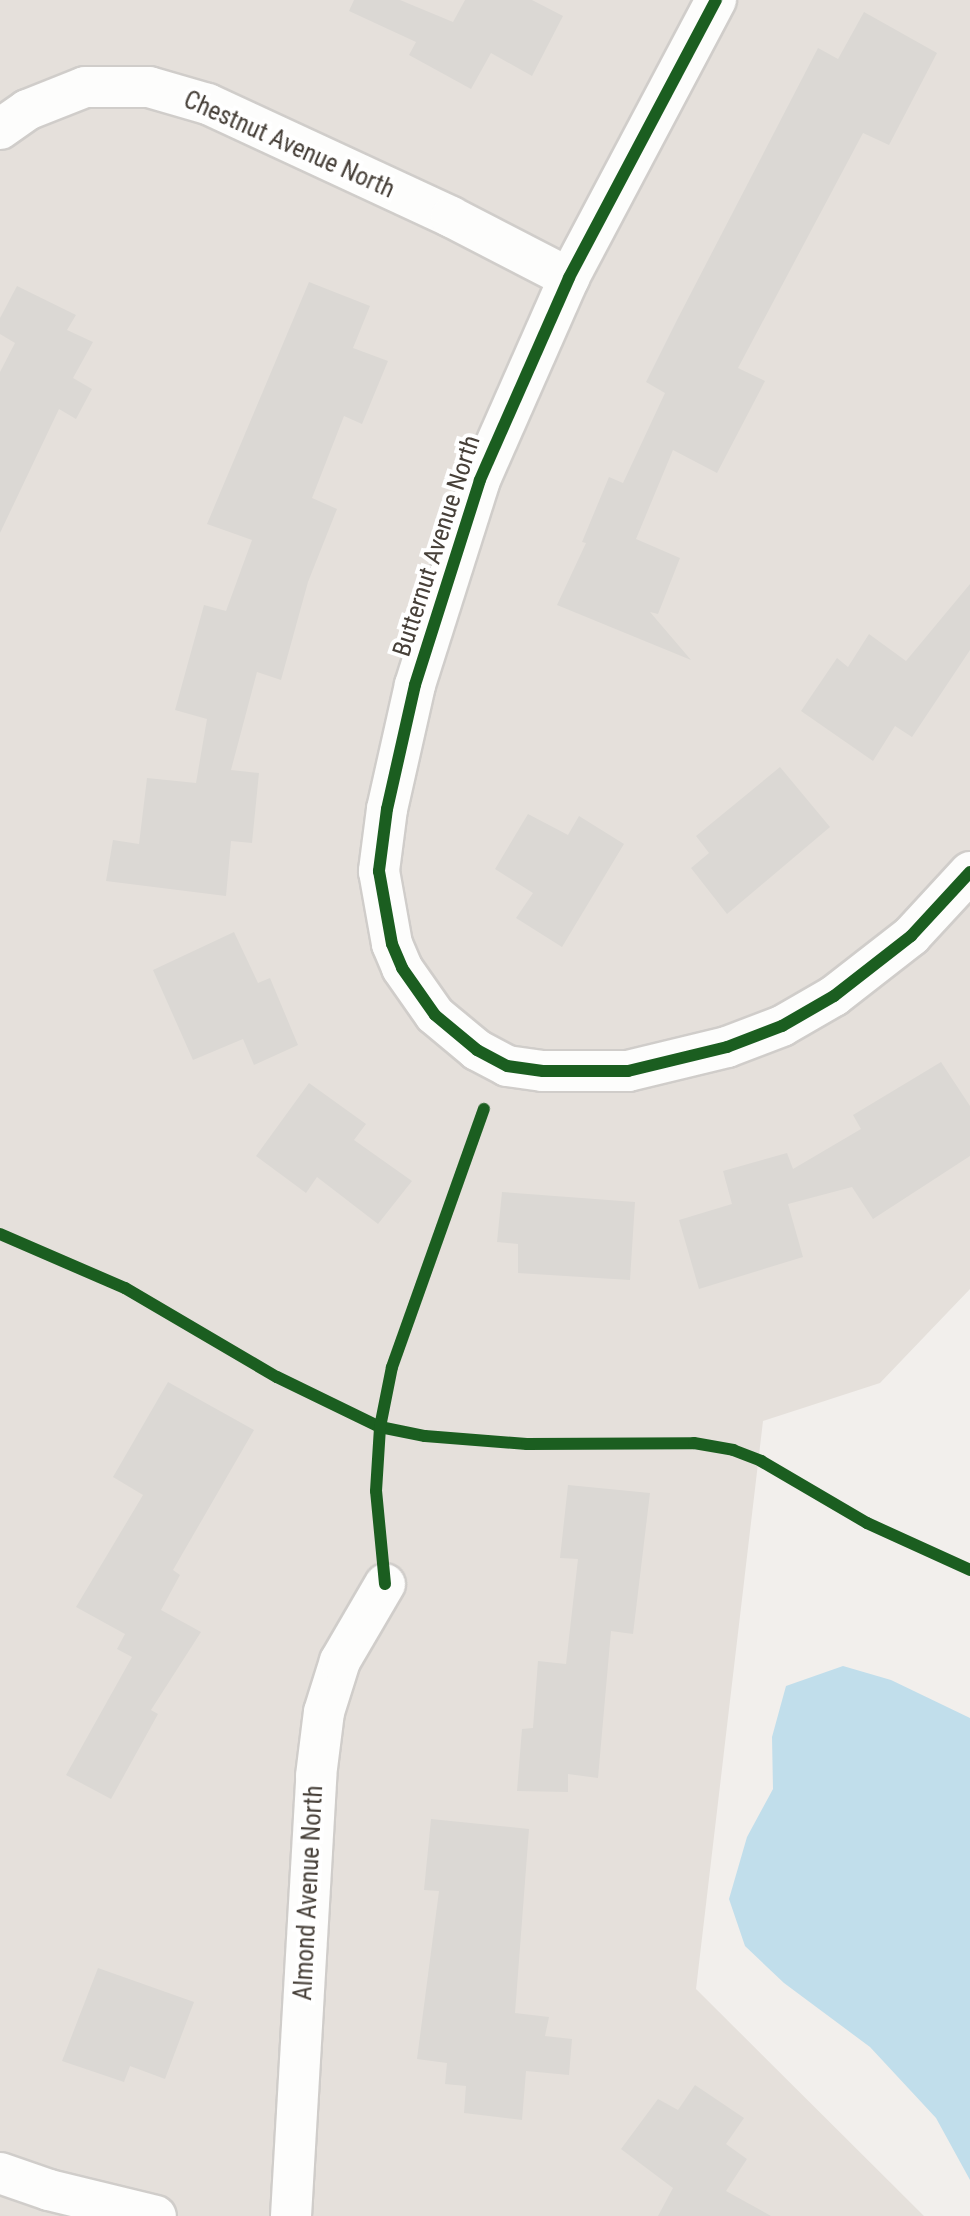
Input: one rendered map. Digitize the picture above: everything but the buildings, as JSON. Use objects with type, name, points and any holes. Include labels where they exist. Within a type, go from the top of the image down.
[{"type":"street","name":"Butternut Avenue North","points":[[716,0],[569,278],[487,462],[442,594],[391,791],[379,871],[383,911],[402,968],[434,1016],[464,1042],[507,1066],[543,1071],[628,1071],[680,1062],[782,1026],[876,966],[911,936],[970,872]]},
{"type":"street","name":"Chestnut Avenue North","points":[[0,129],[27,110],[85,87],[149,87],[208,104],[451,217],[569,278]]},
{"type":"street","name":"Almond Avenue North","points":[[291,2216],[316,1776],[324,1712],[340,1661],[385,1584]]},
{"type":"street","points":[[0,2173],[49,2190],[156,2216]]},
{"type":"shaded area","points":[[0,0],[970,0],[970,1289],[880,1383],[763,1421],[696,1989],[924,2216],[0,2216]]},
{"type":"water","points":[[843,1666],[891,1680],[970,1718],[970,2180],[936,2118],[870,2047],[784,1983],[745,1946],[729,1899],[747,1837],[773,1789],[772,1737],[786,1686]]},
{"type":"cycle path","points":[[716,0],[569,278],[480,480],[415,685],[387,809],[379,871],[392,944],[402,968],[435,1015],[477,1050],[507,1066],[543,1071],[628,1071],[727,1047],[782,1026],[834,996],[911,936],[970,872]]},
{"type":"cycle path","points":[[385,1584],[376,1491],[380,1427],[392,1367],[484,1109]]},
{"type":"cycle path","points":[[0,1234],[125,1288],[277,1377],[380,1427],[425,1436],[527,1444],[694,1443],[733,1450],[761,1461],[867,1523],[970,1570]]}]
